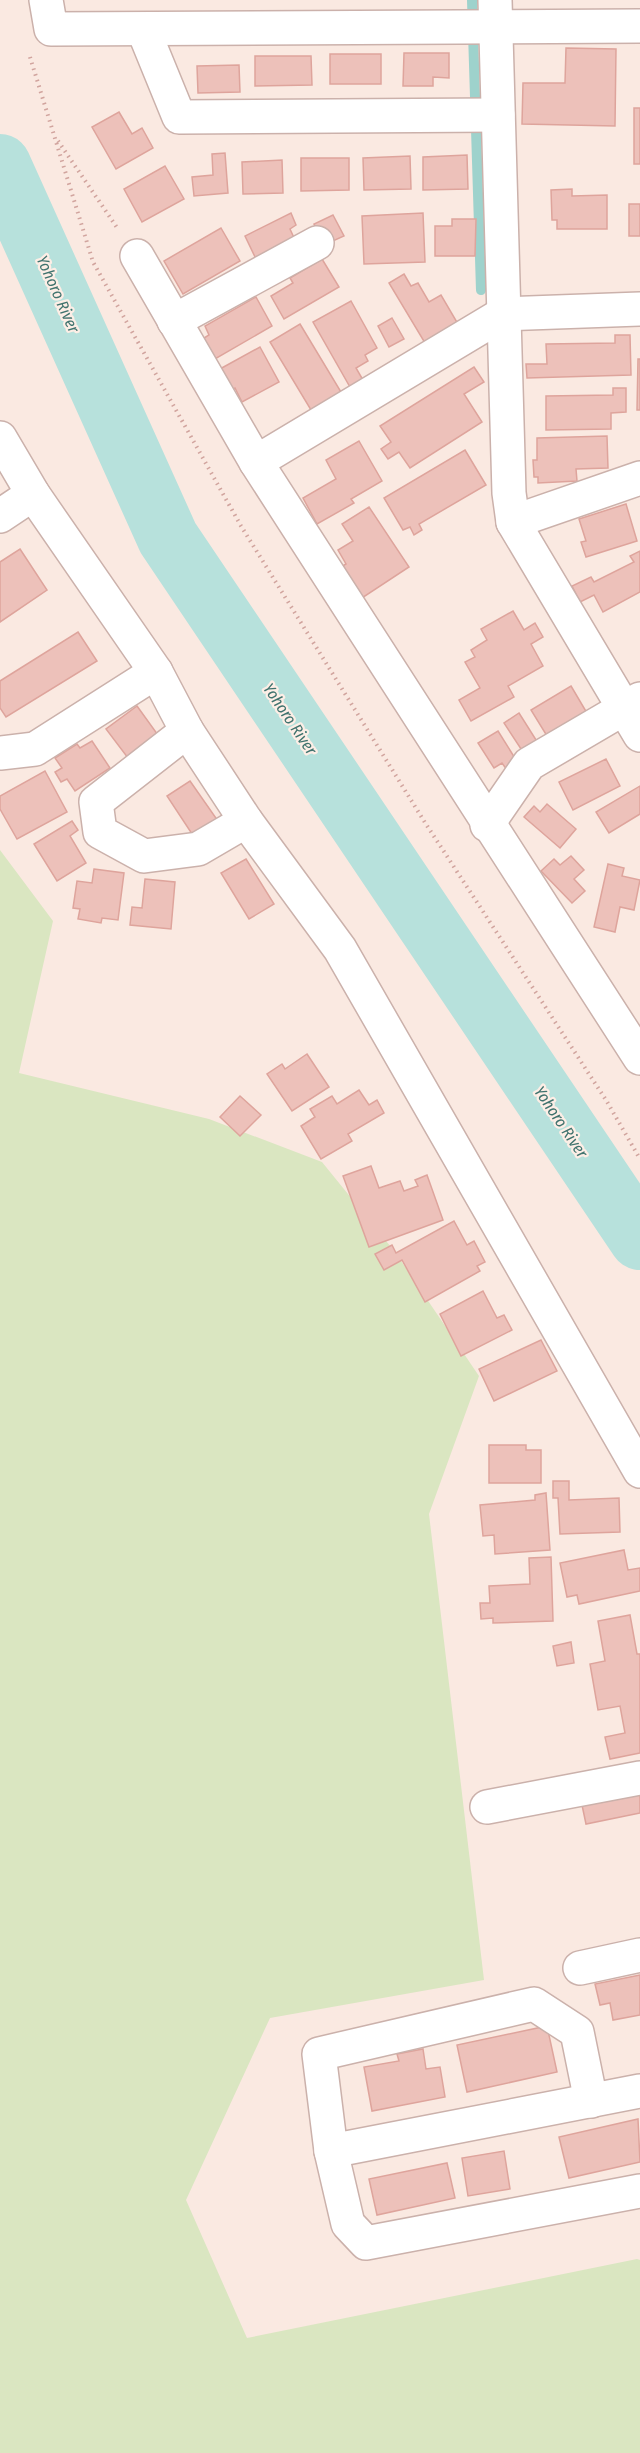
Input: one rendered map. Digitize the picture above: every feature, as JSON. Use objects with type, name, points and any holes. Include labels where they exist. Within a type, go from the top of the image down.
[{"type":"street","points":[[46,0],[51,29],[143,28],[495,13],[640,26]]},
{"type":"street","points":[[488,825],[529,764],[635,714],[513,522],[509,493],[495,13]]},
{"type":"street","points":[[143,28],[179,117],[498,115]]},
{"type":"street","points":[[174,321],[318,243]]},
{"type":"street","points":[[137,256],[255,462],[640,1058]]},
{"type":"street","points":[[255,462],[503,314],[640,309]]},
{"type":"street","points":[[0,438],[33,494],[156,672],[187,731],[246,821],[340,949],[640,1471]]},
{"type":"street","points":[[513,522],[640,478]]},
{"type":"street","points":[[0,516],[33,494]]},
{"type":"street","points":[[0,753],[35,749],[156,672]]},
{"type":"street","points":[[187,731],[96,802],[100,832],[144,856],[198,849],[246,821]]},
{"type":"street","points":[[488,1807],[640,1778]]},
{"type":"street","points":[[580,1968],[640,1955]]},
{"type":"street","points":[[591,2101],[577,2032],[534,2004],[319,2054],[331,2151],[348,2224],[366,2242],[640,2191]]},
{"type":"street","points":[[331,2151],[640,2091]]},
{"type":"path","points":[[54,135],[137,256]]},
{"type":"green space","points":[[0,850],[53,921],[19,1073],[209,1119],[322,1162],[395,1252],[479,1376],[429,1514],[484,1980],[270,2018],[186,2200],[247,2338],[640,2260],[640,2453],[0,2453]]},
{"type":"building","points":[[566,48],[616,49],[615,126],[522,124],[523,83],[565,83]]},
{"type":"building","points":[[404,53],[449,53],[449,78],[433,77],[433,86],[403,86]]},
{"type":"building","points":[[330,54],[381,54],[381,84],[330,84]]},
{"type":"building","points":[[255,56],[311,56],[312,85],[255,86]]},
{"type":"building","points":[[239,65],[240,92],[198,93],[197,66]]},
{"type":"building","points":[[634,108],[640,108],[640,164],[634,164]]},
{"type":"building","points":[[119,112],[132,134],[142,128],[153,148],[116,169],[92,127]]},
{"type":"building","points":[[225,153],[228,193],[194,196],[192,177],[213,175],[212,154]]},
{"type":"building","points":[[467,155],[468,189],[423,190],[423,157]]},
{"type":"building","points":[[410,156],[411,189],[364,190],[363,158]]},
{"type":"building","points":[[301,158],[349,158],[349,190],[301,191]]},
{"type":"building","points":[[282,160],[283,193],[243,194],[242,162]]},
{"type":"building","points":[[165,166],[184,199],[142,222],[124,189]]},
{"type":"building","points":[[572,189],[572,196],[607,195],[607,229],[557,229],[557,220],[552,220],[551,190]]},
{"type":"building","points":[[629,204],[640,204],[640,236],[629,236]]},
{"type":"building","points":[[291,213],[296,225],[290,229],[295,240],[256,259],[245,236]]},
{"type":"building","points":[[423,213],[425,262],[364,264],[362,216]]},
{"type":"building","points":[[333,215],[344,236],[324,245],[314,224]]},
{"type":"building","points":[[452,219],[476,219],[475,256],[435,256],[435,226],[452,226]]},
{"type":"building","points":[[221,228],[240,261],[183,294],[164,261]]},
{"type":"building","points":[[322,259],[339,287],[284,319],[271,296],[293,283],[290,278]]},
{"type":"building","points":[[404,274],[411,286],[418,283],[429,302],[441,295],[458,324],[425,343],[389,283]]},
{"type":"building","points":[[256,297],[272,326],[208,363],[196,343],[209,335],[205,326]]},
{"type":"building","points":[[351,301],[377,348],[365,355],[368,361],[356,368],[363,380],[350,387],[313,322]]},
{"type":"building","points":[[392,318],[404,339],[389,347],[378,326]]},
{"type":"building","points":[[300,324],[341,392],[311,410],[270,342]]},
{"type":"building","points":[[615,335],[630,335],[631,375],[527,378],[526,364],[547,364],[546,344],[615,343]]},
{"type":"building","points":[[260,347],[279,382],[242,402],[235,388],[226,393],[220,369]]},
{"type":"building","points":[[638,359],[640,359],[640,410],[637,410]]},
{"type":"building","points":[[474,367],[484,382],[464,394],[482,422],[410,468],[399,452],[388,459],[381,449],[391,442],[380,426]]},
{"type":"building","points":[[613,388],[626,388],[626,412],[611,413],[611,429],[546,430],[546,396],[613,395]]},
{"type":"building","points":[[607,436],[608,468],[576,469],[577,481],[538,483],[538,477],[534,477],[533,460],[537,460],[537,438]]},
{"type":"building","points":[[359,441],[382,481],[351,499],[354,503],[317,524],[303,498],[336,479],[326,460]]},
{"type":"building","points":[[465,450],[486,485],[419,524],[422,530],[414,535],[410,527],[403,530],[384,498]]},
{"type":"building","points":[[626,504],[637,541],[586,557],[581,542],[586,541],[579,519]]},
{"type":"building","points":[[369,507],[409,567],[362,598],[341,567],[346,564],[338,550],[353,541],[342,524]]},
{"type":"building","points":[[20,549],[47,590],[0,622],[0,562]]},
{"type":"building","points":[[640,551],[640,592],[603,612],[594,595],[580,602],[572,586],[591,577],[594,582],[634,562],[630,556]]},
{"type":"building","points":[[513,611],[524,630],[535,623],[543,637],[531,644],[543,666],[508,686],[514,697],[471,721],[459,700],[480,688],[465,662],[475,657],[471,650],[487,640],[481,629]]},
{"type":"building","points":[[78,632],[97,661],[6,717],[0,708],[0,681]]},
{"type":"building","points":[[571,686],[587,713],[547,736],[531,710]]},
{"type":"building","points":[[137,706],[158,735],[128,758],[106,729]]},
{"type":"building","points":[[519,713],[538,743],[523,752],[504,723]]},
{"type":"building","points":[[498,731],[518,763],[507,770],[502,763],[494,768],[478,743]]},
{"type":"building","points":[[92,741],[110,768],[75,791],[67,779],[61,782],[55,772],[62,768],[55,758],[77,744],[80,748]]},
{"type":"building","points":[[606,759],[620,786],[573,810],[559,782]]},
{"type":"building","points":[[45,771],[67,812],[17,839],[0,809],[0,796]]},
{"type":"building","points":[[190,781],[218,821],[194,837],[167,796]]},
{"type":"building","points":[[640,786],[640,814],[609,833],[596,812]]},
{"type":"building","points":[[547,804],[576,829],[560,848],[524,817],[534,806],[540,812]]},
{"type":"building","points":[[72,821],[78,830],[70,836],[86,863],[57,881],[34,844]]},
{"type":"building","points":[[571,856],[584,870],[574,879],[585,891],[572,903],[541,871],[554,859],[560,865]]},
{"type":"building","points":[[246,859],[274,904],[249,919],[221,873]]},
{"type":"building","points":[[608,864],[624,868],[622,876],[640,880],[634,910],[620,907],[615,932],[594,927]]},
{"type":"building","points":[[94,869],[124,873],[118,920],[102,918],[101,923],[78,919],[80,909],[73,908],[77,881],[92,883]]},
{"type":"building","points":[[145,879],[175,882],[171,929],[130,925],[132,907],[142,908]]},
{"type":"building","points":[[307,1054],[329,1087],[292,1111],[267,1074],[282,1064],[285,1069]]},
{"type":"building","points":[[359,1090],[369,1105],[377,1100],[384,1113],[348,1134],[352,1141],[321,1159],[301,1126],[315,1117],[310,1109],[332,1096],[337,1104]]},
{"type":"building","points":[[240,1096],[261,1115],[240,1136],[220,1117]]},
{"type":"building","points":[[371,1166],[379,1188],[400,1181],[404,1191],[418,1186],[415,1180],[427,1175],[443,1220],[369,1247],[343,1176]]},
{"type":"building","points":[[454,1221],[467,1245],[474,1241],[485,1262],[477,1266],[480,1271],[425,1302],[402,1260],[384,1270],[375,1254],[392,1245],[396,1253]]},
{"type":"building","points":[[483,1291],[497,1318],[504,1315],[512,1330],[461,1356],[440,1314]]},
{"type":"building","points":[[541,1340],[557,1371],[494,1401],[479,1369]]},
{"type":"building","points":[[489,1445],[526,1445],[526,1450],[541,1450],[541,1483],[489,1483]]},
{"type":"building","points":[[553,1481],[569,1481],[569,1500],[619,1498],[620,1532],[560,1534],[558,1498],[553,1498]]},
{"type":"building","points":[[546,1493],[550,1550],[495,1554],[494,1535],[483,1536],[480,1505],[535,1500],[535,1495]]},
{"type":"building","points":[[624,1550],[628,1570],[640,1568],[640,1591],[579,1604],[577,1595],[567,1597],[560,1563]]},
{"type":"building","points":[[551,1557],[553,1621],[493,1623],[493,1618],[481,1619],[480,1603],[490,1603],[489,1586],[530,1584],[529,1558]]},
{"type":"building","points":[[630,1615],[637,1654],[640,1654],[640,1753],[610,1759],[605,1737],[625,1733],[620,1706],[598,1710],[590,1664],[605,1661],[598,1621]]},
{"type":"building","points":[[571,1642],[574,1663],[557,1666],[553,1646]]},
{"type":"building","points":[[640,1793],[640,1813],[586,1824],[582,1805]]},
{"type":"building","points":[[640,1975],[640,2015],[613,2020],[610,2003],[600,2005],[595,1984]]},
{"type":"building","points":[[547,2026],[557,2072],[467,2092],[457,2045]]},
{"type":"building","points":[[423,2049],[426,2069],[440,2067],[445,2097],[372,2111],[364,2067],[399,2061],[397,2054]]},
{"type":"building","points":[[638,2119],[640,2162],[569,2178],[559,2137]]},
{"type":"building","points":[[504,2151],[510,2189],[468,2196],[462,2158]]},
{"type":"building","points":[[447,2163],[455,2198],[377,2215],[369,2179]]},
{"type":"waterway","points":[[472,0],[481,290]]},
{"type":"waterway","name":"Yohoro River","points":[[0,165],[168,538],[640,1239]]}]
